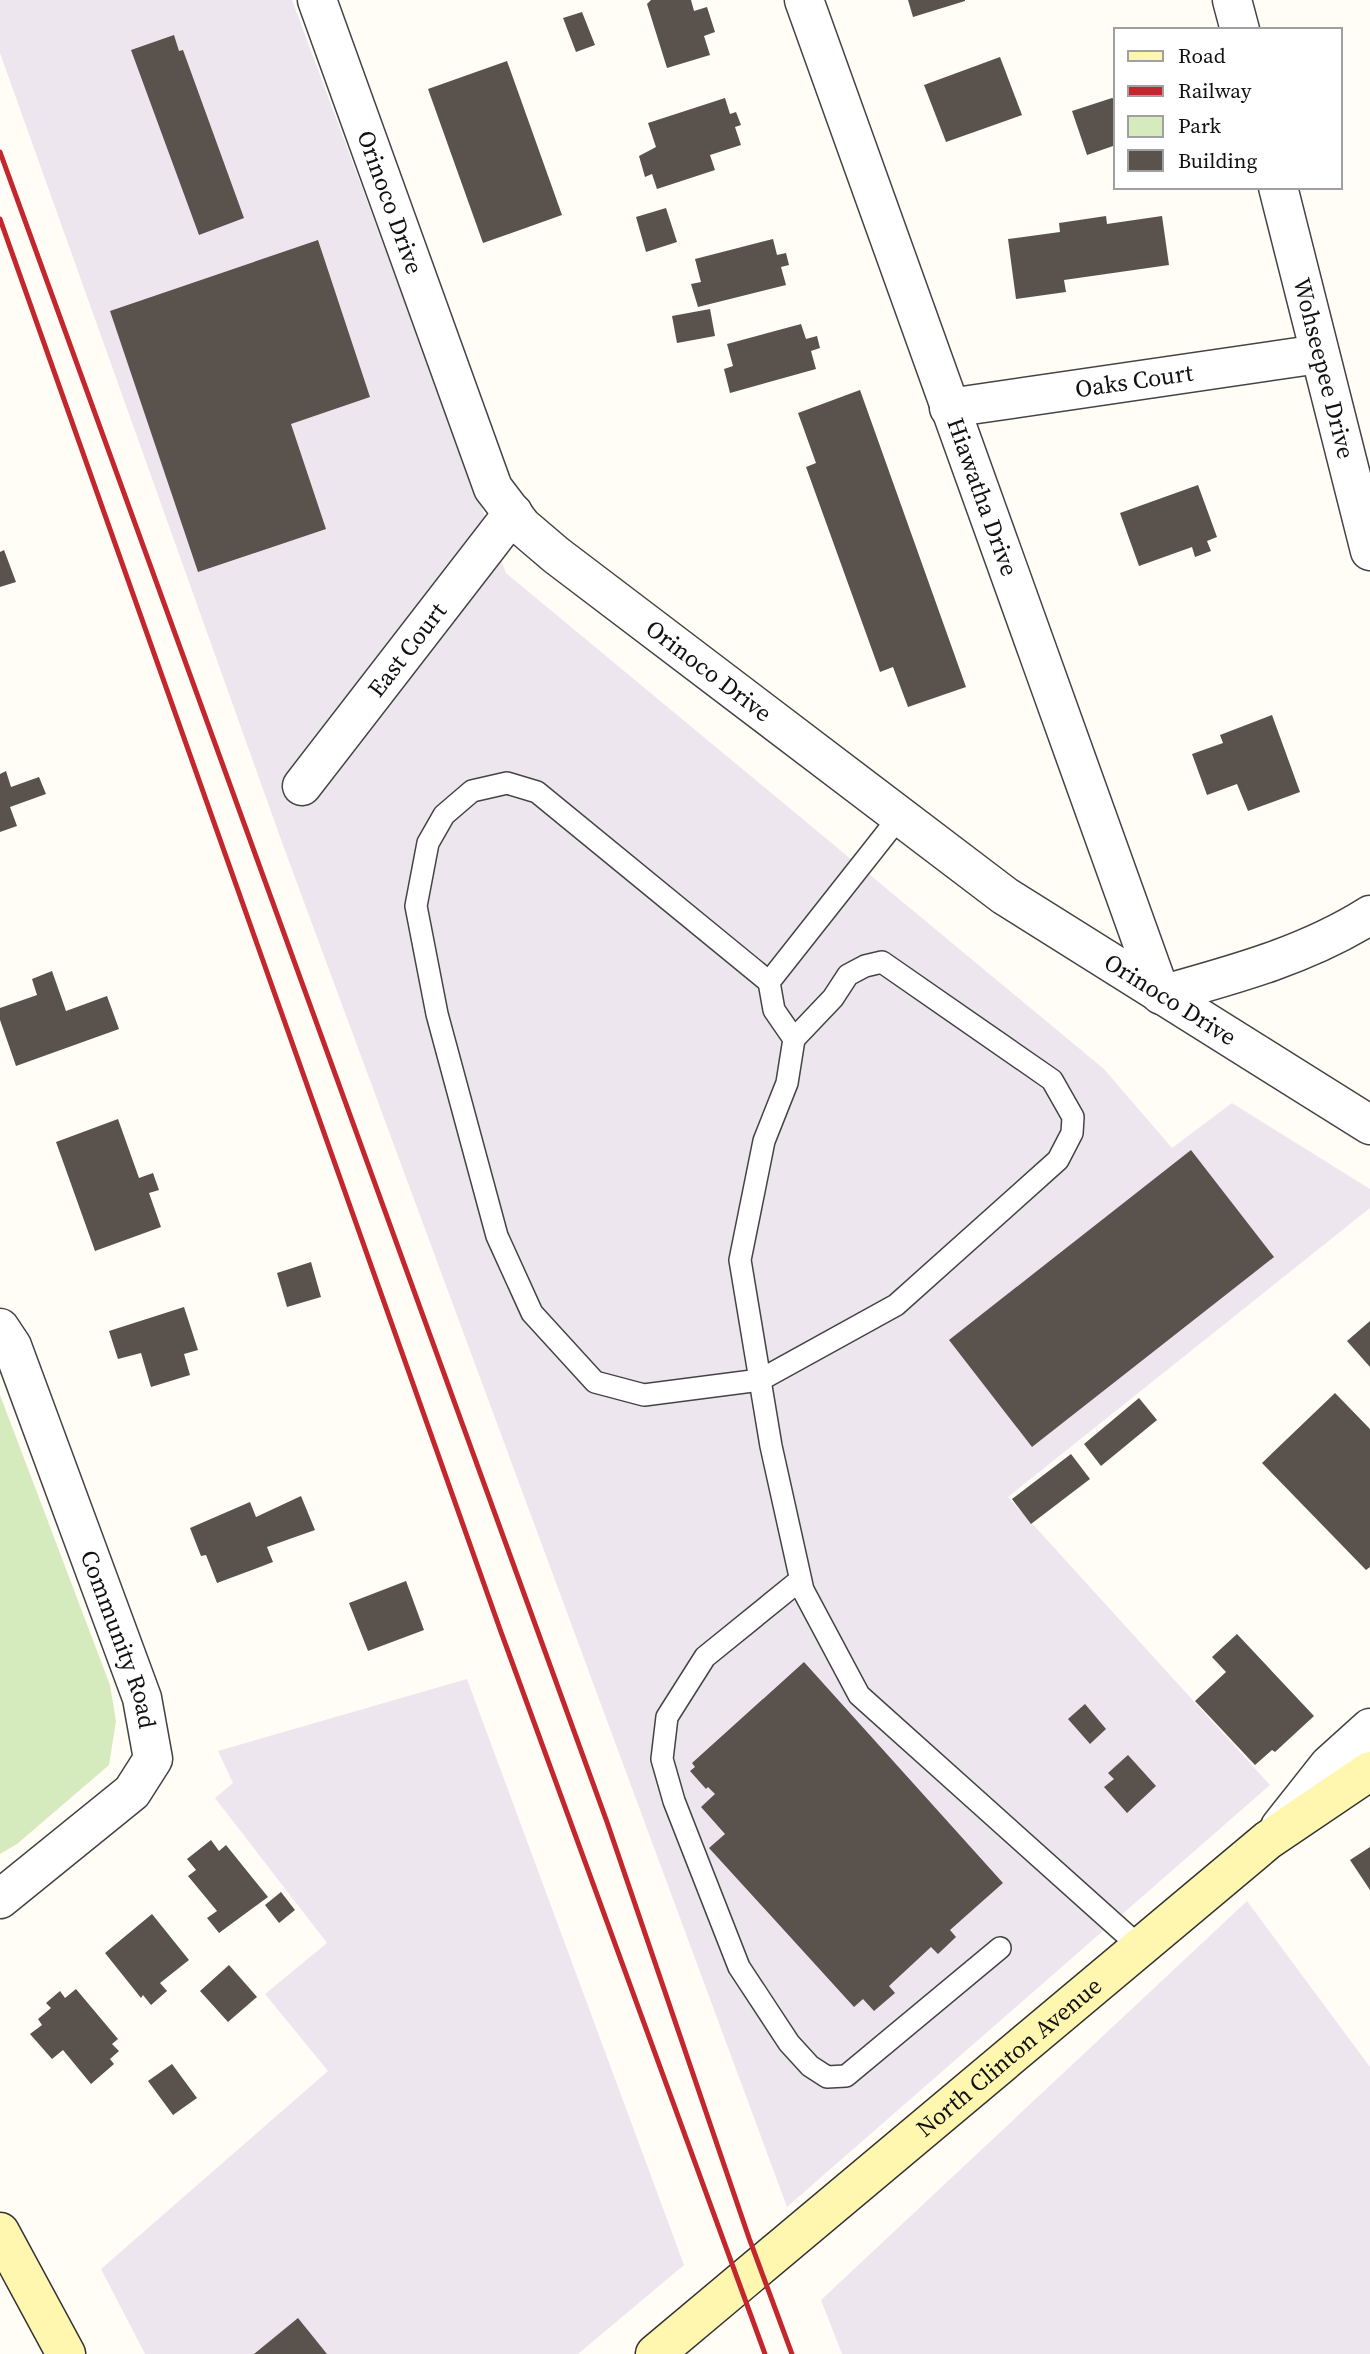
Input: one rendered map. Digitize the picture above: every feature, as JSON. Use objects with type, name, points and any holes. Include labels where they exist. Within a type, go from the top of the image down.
[{"type":"main road","name":"North Clinton Avenue","points":[[655,2354],[1273,1837],[1370,1771]]},
{"type":"main road","points":[[0,2232],[66,2354]]},
{"type":"street","name":"Orinoco Drive","points":[[317,0],[493,488],[513,513],[556,555],[1004,895],[1370,1125]]},
{"type":"street","name":"Hiawatha Drive","points":[[804,0],[1161,995]]},
{"type":"street","points":[[1232,0],[1239,28]]},
{"type":"street","name":"Wohseepee Drive","points":[[1278,189],[1370,551]]},
{"type":"street","name":"Oaks Court","points":[[949,408],[1319,354]]},
{"type":"street","name":"East Court","points":[[302,786],[513,513]]},
{"type":"street","points":[[1161,995],[1238,974],[1339,935],[1370,915]]},
{"type":"street","name":"Community Road","points":[[0,1328],[12,1346],[142,1698],[153,1759],[132,1792],[0,1899]]},
{"type":"street","points":[[1273,1837],[1329,1765],[1370,1728]]},
{"type":"lane","points":[[793,1039],[774,1010],[769,982],[537,792],[508,783],[472,791],[444,815],[428,843],[416,906],[437,1014],[497,1236],[532,1313],[594,1382],[643,1395],[760,1380],[895,1305],[1058,1160],[1072,1133],[1073,1117],[1052,1080],[882,962],[865,966],[848,975],[833,998],[793,1039],[787,1083],[764,1141],[740,1260],[760,1380],[800,1580],[859,1695],[1140,1947]]},
{"type":"lane","points":[[769,982],[900,816]]},
{"type":"lane","points":[[800,1580],[705,1657],[667,1717],[662,1759],[674,1801],[739,1967],[789,2043],[810,2066],[827,2077],[846,2076],[1000,1948]]},
{"type":"shaded area","points":[[0,0],[292,0],[506,573],[1104,1069],[1172,1148],[1232,1103],[1370,1189],[1370,1208],[1008,1497],[1270,1785],[787,2207],[284,848],[0,53]]},
{"type":"shaded area","points":[[467,1679],[684,2265],[578,2354],[145,2354],[101,2269],[328,2071],[265,1994],[327,1943],[215,1798],[233,1783],[218,1751]]},
{"type":"shaded area","points":[[1247,1901],[1370,2067],[1370,2354],[842,2354],[821,2300]]},
{"type":"green space","points":[[0,1395],[110,1685],[116,1721],[109,1765],[17,1844],[0,1854]]},
{"type":"building","points":[[651,0],[691,0],[694,11],[707,7],[715,32],[704,36],[710,55],[667,68],[647,4]]},
{"type":"building","points":[[908,0],[965,0],[965,1],[913,17]]},
{"type":"building","points":[[582,12],[595,45],[576,52],[563,18]]},
{"type":"building","points":[[174,35],[179,51],[183,50],[244,218],[199,235],[131,50]]},
{"type":"building","points":[[1000,57],[1022,115],[946,142],[924,85]]},
{"type":"building","points":[[507,61],[562,215],[483,243],[428,89]]},
{"type":"building","points":[[725,98],[730,114],[736,112],[741,125],[735,127],[741,145],[710,155],[715,170],[657,189],[652,174],[645,177],[639,156],[656,147],[648,123]]},
{"type":"building","points":[[1114,99],[1114,146],[1087,155],[1072,111]]},
{"type":"building","points":[[666,208],[677,242],[646,252],[636,217]]},
{"type":"building","points":[[1106,216],[1107,224],[1162,216],[1169,265],[1064,280],[1066,292],[1016,299],[1008,239],[1060,232],[1059,223]]},
{"type":"building","points":[[773,239],[777,255],[786,253],[789,265],[781,267],[786,285],[698,307],[691,284],[701,282],[695,259]]},
{"type":"building","points":[[318,240],[370,397],[291,424],[326,529],[198,572],[110,311]]},
{"type":"building","points":[[710,309],[715,336],[677,343],[672,316]]},
{"type":"building","points":[[801,324],[806,339],[817,336],[820,348],[811,351],[816,369],[730,393],[724,369],[733,366],[727,344]]},
{"type":"building","points":[[860,390],[966,687],[908,707],[893,667],[880,672],[806,467],[816,463],[798,413]]},
{"type":"building","points":[[1198,485],[1217,537],[1207,541],[1211,551],[1195,557],[1192,547],[1139,566],[1120,513]]},
{"type":"building","points":[[4,550],[16,582],[0,587],[0,552]]},
{"type":"building","points":[[1272,715],[1300,792],[1248,811],[1237,784],[1207,795],[1192,754],[1223,743],[1220,735]]},
{"type":"building","points":[[6,771],[11,787],[39,777],[46,794],[10,807],[17,826],[0,832],[0,774]]},
{"type":"building","points":[[52,971],[66,1011],[107,996],[119,1029],[16,1066],[0,1020],[0,1008],[37,995],[32,979]]},
{"type":"building","points":[[118,1119],[139,1178],[153,1173],[159,1190],[149,1193],[161,1227],[95,1251],[56,1142]]},
{"type":"building","points":[[1191,1150],[1274,1257],[1032,1447],[949,1340]]},
{"type":"building","points":[[311,1262],[321,1297],[287,1307],[277,1273]]},
{"type":"building","points":[[184,1307],[198,1350],[184,1354],[190,1375],[151,1387],[141,1353],[118,1359],[109,1331]]},
{"type":"building","points":[[1370,1321],[1370,1367],[1347,1341]]},
{"type":"building","points":[[1335,1393],[1370,1429],[1370,1567],[1366,1570],[1262,1463]]},
{"type":"building","points":[[1139,1398],[1157,1420],[1101,1466],[1084,1444]]},
{"type":"building","points":[[1071,1454],[1090,1479],[1031,1524],[1012,1499]]},
{"type":"building","points":[[301,1496],[315,1530],[267,1547],[273,1562],[217,1583],[206,1555],[201,1556],[190,1528],[250,1502],[256,1517]]},
{"type":"building","points":[[406,1581],[424,1630],[368,1651],[349,1603]]},
{"type":"building","points":[[1237,1634],[1314,1716],[1275,1752],[1272,1750],[1255,1765],[1195,1701],[1226,1672],[1212,1657]]},
{"type":"building","points":[[804,1662],[1003,1883],[950,1930],[956,1937],[938,1954],[931,1947],[889,1986],[895,1993],[874,2011],[863,1999],[854,2007],[709,1848],[725,1834],[701,1807],[715,1794],[708,1787],[706,1789],[690,1771],[695,1767],[692,1763]]},
{"type":"building","points":[[1085,1704],[1106,1729],[1090,1744],[1068,1719]]},
{"type":"building","points":[[1128,1755],[1156,1786],[1127,1813],[1104,1787],[1114,1779],[1108,1773]]},
{"type":"building","points":[[211,1840],[219,1851],[226,1845],[268,1897],[219,1933],[207,1918],[217,1911],[188,1876],[196,1870],[187,1859]]},
{"type":"building","points":[[1370,1847],[1370,1890],[1350,1860]]},
{"type":"building","points":[[281,1892],[295,1910],[279,1923],[265,1905]]},
{"type":"building","points":[[152,1914],[189,1960],[160,1983],[167,1991],[151,2005],[143,1995],[141,1998],[105,1953]]},
{"type":"building","points":[[229,1965],[257,1997],[228,2022],[200,1991]]},
{"type":"building","points":[[76,1989],[118,2039],[112,2044],[119,2051],[110,2059],[114,2064],[91,2084],[63,2050],[52,2059],[30,2034],[42,2025],[38,2019],[51,2008],[46,2003],[60,1991],[65,1998]]},
{"type":"building","points":[[172,2064],[197,2098],[173,2115],[148,2081]]},
{"type":"building","points":[[298,2318],[327,2354],[254,2354]]},
{"type":"railway","points":[[0,152],[607,1822],[749,2238],[792,2354]]},
{"type":"railway","points":[[0,219],[501,1632],[765,2354]]}]
